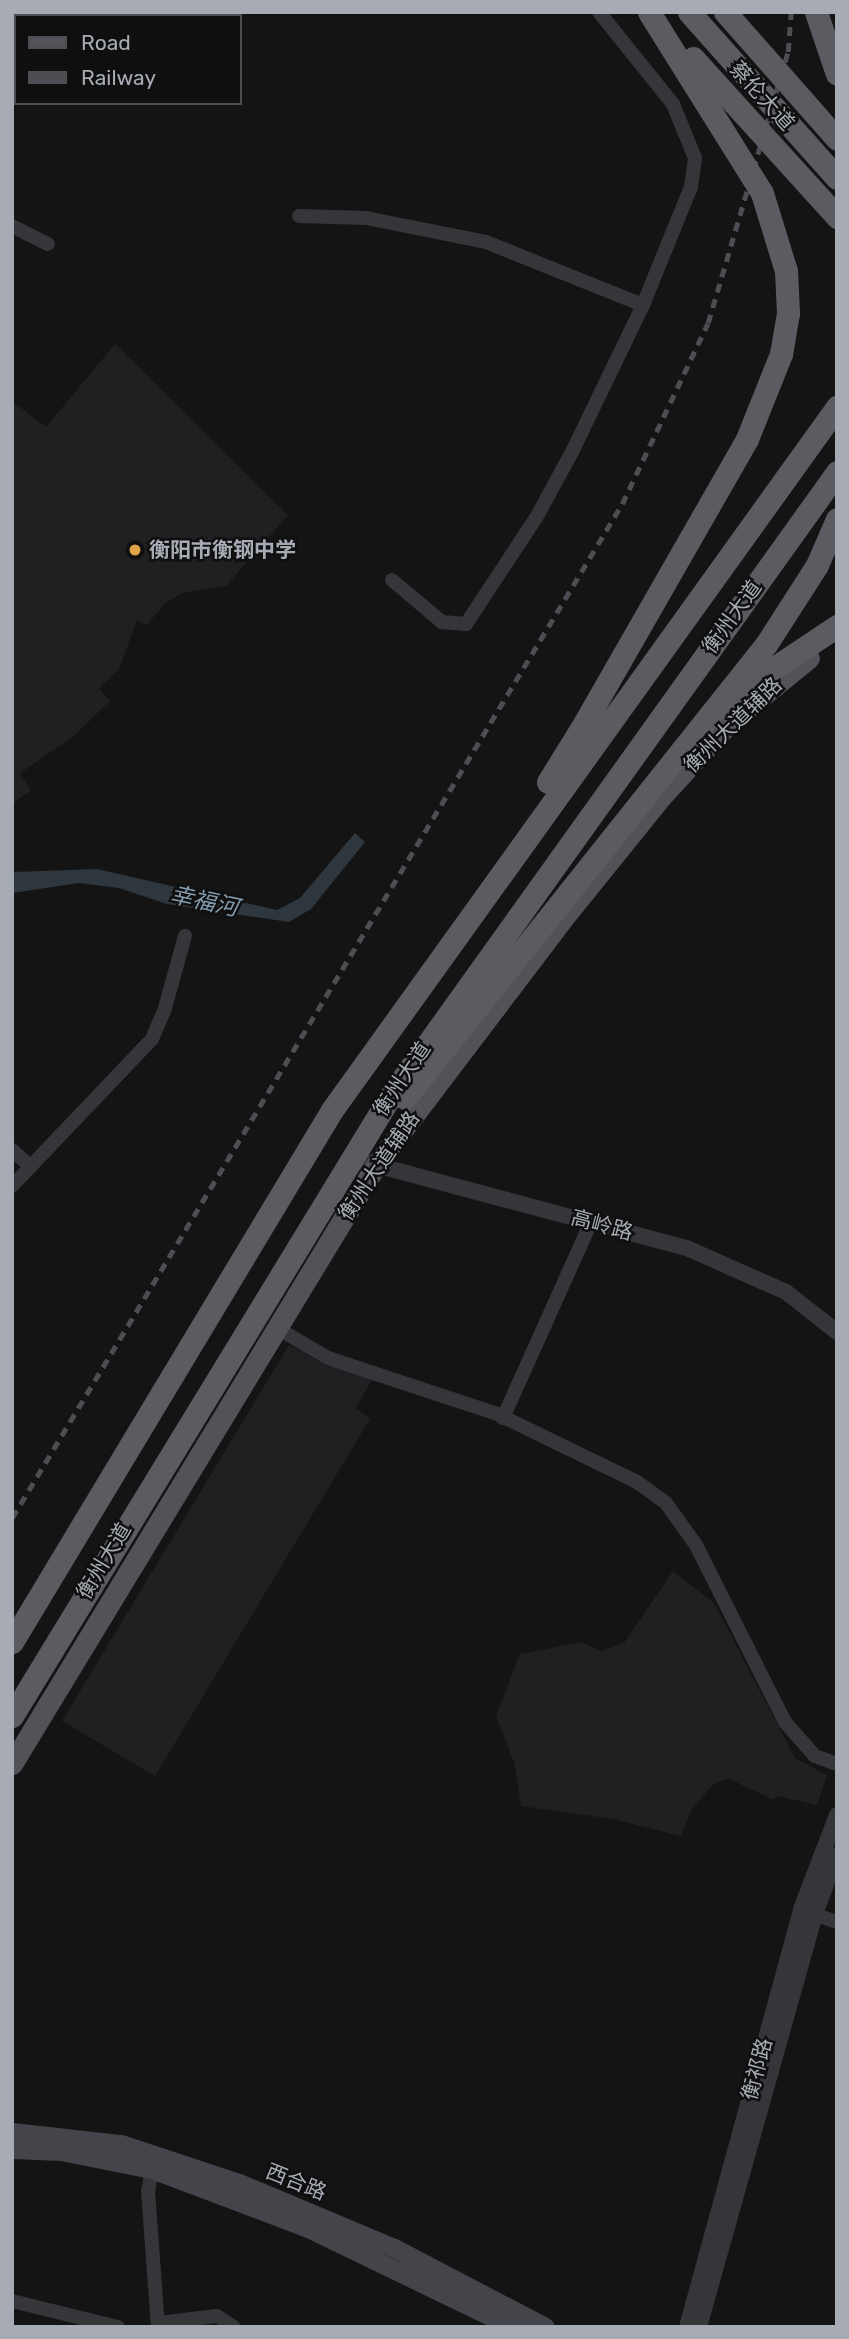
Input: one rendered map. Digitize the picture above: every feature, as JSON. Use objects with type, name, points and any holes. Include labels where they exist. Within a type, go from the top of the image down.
[{"type":"highway","points":[[468,916],[584,722],[747,439],[781,354],[788,313],[786,271],[762,193],[649,12]]},
{"type":"highway","points":[[656,12],[837,217]]},
{"type":"highway","name":"蔡伦大道","points":[[689,12],[837,178]]},
{"type":"highway","name":"蔡伦大道","points":[[725,12],[837,139]]},
{"type":"highway","points":[[816,12],[837,74]]},
{"type":"highway","name":"衡州大道","points":[[12,1642],[332,1110],[468,916],[837,407]]},
{"type":"highway","name":"衡州大道","points":[[12,1716],[350,1158],[503,934],[837,472]]},
{"type":"highway","points":[[350,1158],[412,1090],[792,610],[837,519]]},
{"type":"highway","points":[[657,780],[759,678],[837,626]]},
{"type":"main road","name":"衡州大道辅路","points":[[12,1764],[376,1165],[561,921],[661,797],[757,697],[837,640]]},
{"type":"main road","name":"西合路","points":[[12,2132],[121,2144],[239,2183],[394,2248],[545,2327]]},
{"type":"main road","name":"西合路","points":[[12,2149],[61,2151],[152,2169],[308,2228],[513,2327]]},
{"type":"street","points":[[392,580],[442,622],[466,624],[542,507],[643,306],[691,187],[695,158],[673,104],[599,12]]},
{"type":"street","points":[[299,216],[366,218],[486,242],[643,306]]},
{"type":"street","points":[[12,226],[48,244]]},
{"type":"street","points":[[12,1186],[152,1039],[185,936]]},
{"type":"street","points":[[12,1150],[31,1167]]},
{"type":"street","name":"高岭路","points":[[350,1158],[688,1249],[786,1292],[837,1332]]},
{"type":"street","points":[[503,1418],[591,1222]]},
{"type":"street","points":[[277,1328],[328,1358],[503,1418],[637,1482],[666,1503],[696,1545],[785,1722],[815,1756],[837,1764]]},
{"type":"street","name":"衡祁路","points":[[687,2327],[837,1815]]},
{"type":"street","name":"衡祁路","points":[[699,2327],[808,1912],[837,1855]]},
{"type":"street","points":[[808,1912],[837,1922]]},
{"type":"street","points":[[152,2169],[148,2191],[158,2325],[217,2316],[234,2327]]},
{"type":"street","points":[[12,2301],[118,2327]]},
{"type":"shaded area","name":"衡阳市衡钢中学","points":[[115,344],[288,515],[226,586],[182,593],[164,604],[147,625],[137,620],[119,669],[99,688],[110,701],[74,736],[20,773],[31,790],[12,804],[12,401],[46,427]]},
{"type":"shaded area","points":[[289,1345],[327,1366],[372,1379],[356,1408],[370,1419],[155,1776],[62,1721]]},
{"type":"shaded area","points":[[673,1571],[714,1603],[795,1758],[827,1775],[817,1805],[777,1796],[774,1800],[729,1779],[715,1783],[692,1808],[681,1836],[613,1819],[521,1806],[514,1762],[496,1716],[520,1654],[581,1642],[601,1651],[624,1643]]},
{"type":"water","name":"幸福河","points":[[355,833],[365,842],[311,909],[289,922],[167,904],[119,888],[79,883],[12,893],[14,872],[97,869],[277,910],[300,898]]},
{"type":"railway","points":[[12,1518],[622,504],[708,323],[788,52],[791,12]]},
{"type":"place","name":"衡阳市衡钢中学","points":[[135,550]]}]
